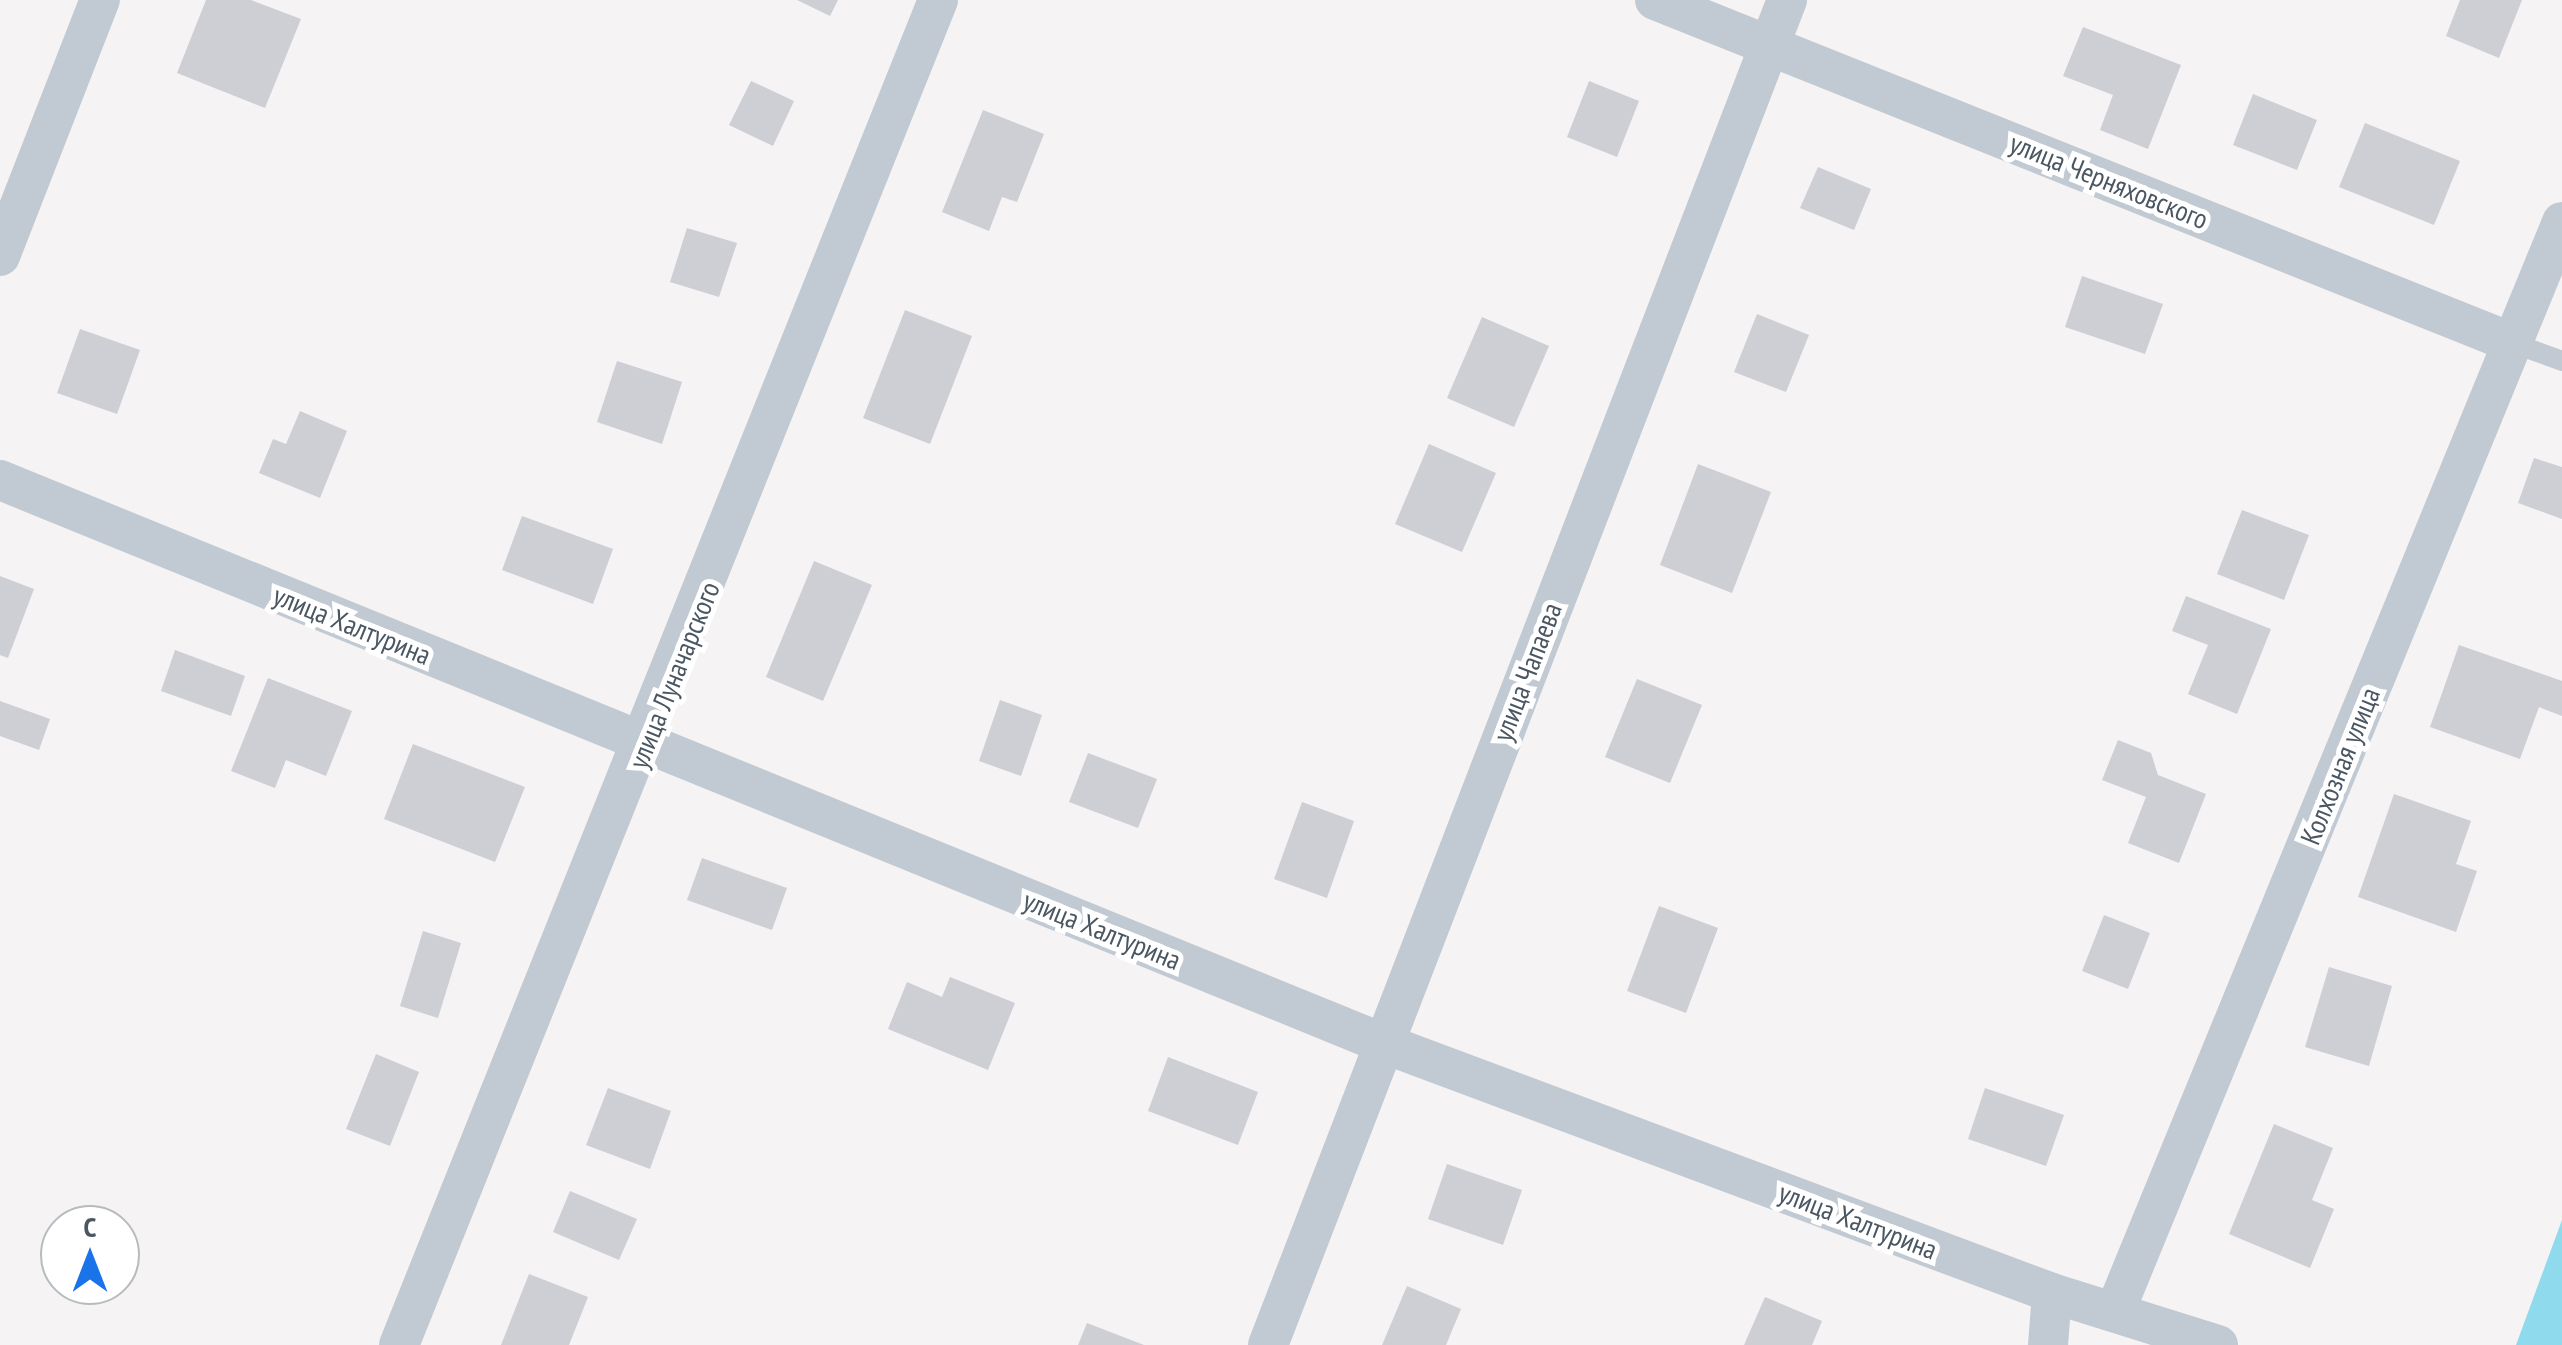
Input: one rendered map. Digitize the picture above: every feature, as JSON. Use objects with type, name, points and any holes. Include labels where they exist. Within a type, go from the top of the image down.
[{"type":"street","points":[[0,256],[100,0]]},
{"type":"street","name":"улица Луначарского","points":[[399,1345],[646,747],[938,0]]},
{"type":"street","name":"улица Черняховского","points":[[1655,0],[2514,344]]},
{"type":"street","name":"улица Чапаева","points":[[1268,1345],[1787,0]]},
{"type":"street","name":"Колхозная улица","points":[[2116,1309],[2562,222]]},
{"type":"street","name":"улица Халтурина","points":[[0,480],[646,747],[1385,1044],[2052,1294],[2116,1309],[2218,1345]]},
{"type":"street","points":[[2048,1345],[2052,1294]]},
{"type":"lane","name":"улица Черняховского","points":[[2514,344],[2562,361]]},
{"type":"water","points":[[2562,1220],[2562,1345],[2516,1345]]},
{"type":"building","points":[[206,0],[251,0],[301,19],[265,108],[177,73]]},
{"type":"building","points":[[797,0],[838,0],[830,16]]},
{"type":"building","points":[[2460,0],[2522,0],[2499,58],[2446,36]]},
{"type":"building","points":[[2083,27],[2181,65],[2148,149],[2100,130],[2113,95],[2063,76]]},
{"type":"building","points":[[751,81],[794,101],[773,146],[729,125]]},
{"type":"building","points":[[1589,81],[1639,101],[1617,157],[1567,137]]},
{"type":"building","points":[[2253,94],[2317,120],[2297,170],[2233,145]]},
{"type":"building","points":[[983,110],[1044,134],[1017,202],[1002,197],[989,231],[942,212]]},
{"type":"building","points":[[2365,123],[2460,161],[2434,225],[2339,187]]},
{"type":"building","points":[[1818,167],[1871,189],[1854,230],[1800,208]]},
{"type":"building","points":[[687,228],[737,243],[719,297],[670,282]]},
{"type":"building","points":[[2082,276],[2163,304],[2145,354],[2065,327]]},
{"type":"building","points":[[905,310],[972,336],[930,444],[863,418]]},
{"type":"building","points":[[1757,314],[1809,335],[1786,392],[1734,372]]},
{"type":"building","points":[[1482,317],[1549,346],[1514,427],[1447,398]]},
{"type":"building","points":[[80,329],[140,350],[117,414],[57,393]]},
{"type":"building","points":[[617,361],[682,382],[662,444],[597,422]]},
{"type":"building","points":[[300,411],[347,431],[320,498],[259,473],[273,439],[286,444]]},
{"type":"building","points":[[1429,444],[1496,473],[1462,552],[1395,524]]},
{"type":"building","points":[[2534,458],[2562,467],[2562,519],[2518,503]]},
{"type":"building","points":[[1698,464],[1771,492],[1732,593],[1660,565]]},
{"type":"building","points":[[2242,510],[2309,535],[2284,600],[2217,574]]},
{"type":"building","points":[[522,516],[613,549],[593,604],[502,570]]},
{"type":"building","points":[[814,561],[872,585],[823,701],[766,677]]},
{"type":"building","points":[[0,576],[34,589],[8,658],[0,655]]},
{"type":"building","points":[[2186,596],[2271,629],[2237,714],[2188,694],[2208,645],[2172,631]]},
{"type":"building","points":[[2459,645],[2562,681],[2562,716],[2539,707],[2520,759],[2430,727]]},
{"type":"building","points":[[175,650],[245,676],[231,716],[161,691]]},
{"type":"building","points":[[268,678],[352,711],[326,776],[286,760],[275,788],[231,771]]},
{"type":"building","points":[[1637,679],[1702,705],[1670,783],[1605,757]]},
{"type":"building","points":[[1000,700],[1042,715],[1021,776],[979,761]]},
{"type":"building","points":[[0,701],[50,719],[39,750],[0,736]]},
{"type":"building","points":[[2118,740],[2151,753],[2158,775],[2206,794],[2179,863],[2128,843],[2146,797],[2102,780]]},
{"type":"building","points":[[413,744],[525,787],[495,862],[384,819]]},
{"type":"building","points":[[1088,753],[1157,779],[1138,828],[1069,802]]},
{"type":"building","points":[[2394,794],[2471,821],[2456,864],[2477,871],[2456,932],[2358,897]]},
{"type":"building","points":[[1302,802],[1354,821],[1327,898],[1274,879]]},
{"type":"building","points":[[702,858],[787,888],[772,930],[687,900]]},
{"type":"building","points":[[1659,906],[1718,928],[1686,1013],[1627,991]]},
{"type":"building","points":[[2104,915],[2150,933],[2128,989],[2082,971]]},
{"type":"building","points":[[423,931],[461,943],[438,1018],[400,1006]]},
{"type":"building","points":[[2329,967],[2392,986],[2369,1066],[2305,1047]]},
{"type":"building","points":[[950,977],[1015,1003],[988,1070],[888,1029],[907,982],[942,997]]},
{"type":"building","points":[[376,1054],[419,1072],[390,1146],[346,1129]]},
{"type":"building","points":[[1168,1057],[1258,1092],[1238,1145],[1148,1111]]},
{"type":"building","points":[[608,1088],[671,1111],[650,1169],[586,1145]]},
{"type":"building","points":[[1985,1088],[2064,1115],[2046,1166],[1968,1139]]},
{"type":"building","points":[[2274,1124],[2333,1148],[2312,1200],[2334,1209],[2310,1268],[2229,1234]]},
{"type":"building","points":[[1447,1164],[1522,1190],[1503,1245],[1428,1219]]},
{"type":"building","points":[[570,1191],[637,1219],[619,1260],[553,1232]]},
{"type":"building","points":[[529,1274],[588,1297],[569,1345],[501,1345]]},
{"type":"building","points":[[1407,1286],[1461,1309],[1446,1345],[1382,1345]]},
{"type":"building","points":[[1765,1297],[1822,1321],[1812,1345],[1744,1345]]},
{"type":"building","points":[[1087,1323],[1144,1345],[1078,1345]]}]
